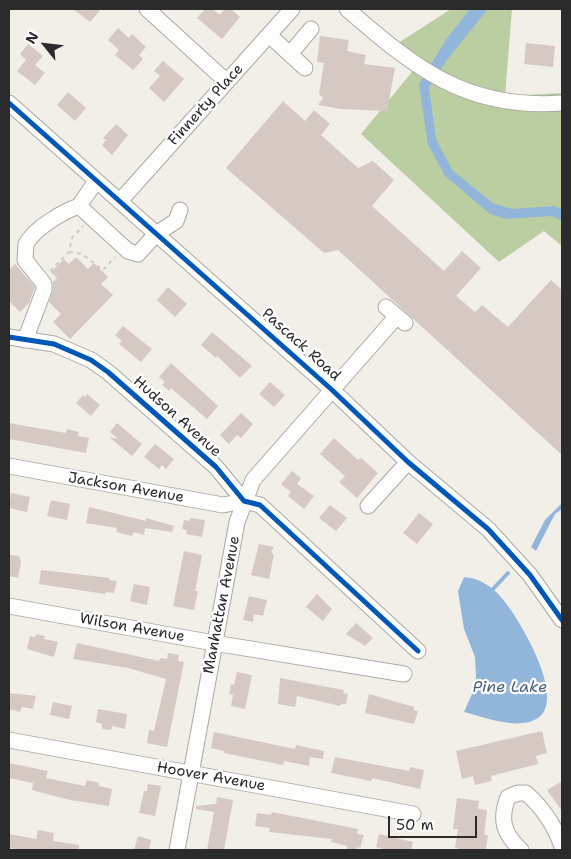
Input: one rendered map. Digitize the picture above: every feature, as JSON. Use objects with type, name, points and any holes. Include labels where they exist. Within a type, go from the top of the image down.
[{"type":"street","points":[[147,9],[227,82]]},
{"type":"street","name":"Finnerty Place","points":[[120,201],[292,9]]},
{"type":"street","points":[[347,9],[399,54],[423,70],[463,90],[519,102],[562,103]]},
{"type":"street","points":[[290,54],[311,29]]},
{"type":"street","points":[[269,35],[305,68]]},
{"type":"street","name":"Pascack Road","points":[[9,103],[332,389],[408,462],[488,529],[530,575],[556,598],[562,620]]},
{"type":"street","points":[[25,340],[44,290],[41,280],[25,260],[26,244],[38,231],[71,209],[79,206],[96,181]]},
{"type":"street","points":[[79,206],[128,251],[138,254],[156,234],[176,221],[180,210]]},
{"type":"street","name":"Manhattan Avenue","points":[[177,850],[237,522],[244,501],[253,480],[396,315]]},
{"type":"street","name":"Hudson Avenue","points":[[9,337],[54,344],[72,350],[108,372],[216,467],[244,501],[260,505],[418,650]]},
{"type":"street","points":[[368,506],[408,462]]},
{"type":"street","name":"Jackson Avenue","points":[[9,466],[223,505],[244,501]]},
{"type":"street","name":"Wilson Avenue","points":[[9,606],[214,643],[404,674]]},
{"type":"street","name":"Hoover Avenue","points":[[9,740],[414,814]]},
{"type":"street","points":[[522,850],[508,838],[504,822],[504,806],[508,797],[518,793],[526,793],[546,815],[557,831],[562,849]]},
{"type":"path","points":[[41,280],[69,252],[72,238],[92,217]]},
{"type":"path","points":[[69,252],[82,254],[104,270],[124,247]]},
{"type":"green space","points":[[451,9],[512,9],[505,96],[562,93],[562,246],[544,231],[499,262],[361,134],[416,67],[392,47]]},
{"type":"water","points":[[470,9],[488,9],[446,61],[429,88],[436,139],[452,170],[493,203],[512,209],[554,206],[562,209],[562,221],[552,216],[507,219],[490,214],[445,176],[428,145],[419,84],[447,38]]},
{"type":"water","points":[[562,503],[562,509],[555,514],[536,551],[531,547],[545,520]]},
{"type":"water","name":"Pine Lake","points":[[464,577],[488,585],[496,592],[517,620],[537,657],[544,676],[547,693],[546,708],[538,718],[530,722],[501,722],[464,712],[475,687],[476,676],[475,657],[464,629],[458,591]]},
{"type":"building","points":[[73,9],[101,9],[90,22]]},
{"type":"building","points":[[205,9],[212,9],[220,15],[225,9],[231,9],[240,17],[222,39],[197,18]]},
{"type":"building","points":[[118,28],[129,38],[132,34],[146,47],[139,55],[143,59],[133,70],[115,55],[119,50],[108,40]]},
{"type":"building","points":[[320,36],[349,40],[347,51],[366,55],[364,64],[395,68],[387,111],[340,109],[318,105],[323,98],[319,94],[324,63],[317,62]]},
{"type":"building","points":[[526,43],[555,46],[553,67],[524,64]]},
{"type":"building","points":[[28,44],[43,56],[35,65],[45,73],[35,85],[17,71],[26,60],[20,54]]},
{"type":"building","points":[[163,61],[184,79],[164,102],[149,88],[160,76],[154,71]]},
{"type":"building","points":[[68,92],[86,108],[75,121],[57,105]]},
{"type":"building","points":[[283,101],[305,121],[314,110],[330,124],[321,135],[358,168],[373,161],[394,180],[372,206],[444,271],[462,251],[481,268],[456,296],[475,312],[482,305],[508,327],[551,280],[562,290],[562,455],[338,250],[324,253],[226,168]]},
{"type":"building","points":[[116,124],[128,135],[112,155],[102,145],[106,140],[103,138]]},
{"type":"building","points":[[76,257],[88,269],[94,263],[108,277],[101,284],[113,295],[70,339],[53,322],[61,314],[49,302],[53,290],[53,282],[57,278],[51,272],[64,259],[69,264]]},
{"type":"building","points":[[15,264],[35,287],[29,303],[20,312],[9,301],[9,270]]},
{"type":"building","points":[[168,287],[187,304],[175,317],[157,300]]},
{"type":"building","points":[[123,326],[152,349],[141,362],[119,344],[122,341],[115,335]]},
{"type":"building","points":[[212,332],[252,366],[240,378],[217,356],[216,358],[201,345]]},
{"type":"building","points":[[171,363],[218,406],[207,419],[171,388],[169,391],[162,385],[165,382],[159,377]]},
{"type":"building","points":[[270,382],[285,395],[274,407],[259,394]]},
{"type":"building","points":[[87,394],[100,405],[91,416],[76,403],[83,395],[85,397]]},
{"type":"building","points":[[241,413],[253,424],[241,438],[237,435],[229,444],[220,435]]},
{"type":"building","points":[[9,423],[66,433],[67,429],[79,432],[78,436],[89,438],[86,453],[9,439]]},
{"type":"building","points":[[117,423],[142,444],[132,456],[109,437],[118,439],[110,432]]},
{"type":"building","points":[[334,438],[358,460],[361,458],[378,473],[357,498],[339,482],[345,476],[320,454]]},
{"type":"building","points":[[155,444],[174,459],[166,469],[162,465],[159,469],[144,457]]},
{"type":"building","points":[[292,471],[301,478],[297,484],[314,496],[304,509],[288,496],[291,492],[281,484]]},
{"type":"building","points":[[11,493],[30,497],[27,512],[9,508]]},
{"type":"building","points":[[51,500],[70,504],[67,520],[47,516]]},
{"type":"building","points":[[330,505],[347,518],[336,531],[319,518]]},
{"type":"building","points":[[89,507],[146,521],[146,518],[174,526],[172,532],[145,528],[144,535],[134,532],[132,536],[116,532],[117,528],[86,523]]},
{"type":"building","points":[[419,513],[433,524],[417,544],[403,533]]},
{"type":"building","points":[[190,518],[205,520],[202,537],[186,534],[187,530],[182,529],[184,520],[190,521]]},
{"type":"building","points":[[259,544],[274,547],[271,552],[274,555],[269,579],[251,575]]},
{"type":"building","points":[[184,551],[202,555],[195,591],[198,591],[194,610],[173,606]]},
{"type":"building","points":[[10,555],[19,556],[21,562],[18,578],[9,576]]},
{"type":"building","points":[[41,570],[110,578],[109,580],[117,581],[114,593],[106,592],[105,594],[39,584]]},
{"type":"building","points":[[134,584],[150,587],[147,605],[130,601]]},
{"type":"building","points":[[317,594],[332,609],[323,621],[306,607]]},
{"type":"building","points":[[249,596],[267,600],[263,616],[254,614],[253,622],[243,620]]},
{"type":"building","points":[[356,623],[373,638],[365,646],[346,634]]},
{"type":"building","points":[[36,634],[45,636],[44,639],[58,642],[54,657],[27,649],[30,636],[35,637]]},
{"type":"building","points":[[77,643],[159,661],[160,658],[167,659],[168,653],[179,655],[178,661],[184,662],[167,747],[147,743],[149,730],[154,731],[166,679],[128,668],[73,659]]},
{"type":"building","points":[[237,672],[252,675],[245,709],[231,706],[233,695],[229,694],[231,684],[234,685]]},
{"type":"building","points":[[280,678],[344,690],[343,693],[348,694],[346,704],[341,704],[340,706],[297,696],[295,707],[278,704]]},
{"type":"building","points":[[9,693],[36,696],[33,709],[22,707],[20,712],[9,709]]},
{"type":"building","points":[[369,694],[414,707],[414,710],[418,711],[414,724],[365,713]]},
{"type":"building","points":[[53,702],[72,706],[69,719],[50,715]]},
{"type":"building","points":[[98,709],[127,714],[125,729],[112,726],[111,730],[102,729],[102,724],[96,722]]},
{"type":"building","points":[[542,731],[547,753],[536,756],[538,764],[491,776],[492,781],[475,785],[473,776],[462,779],[456,751]]},
{"type":"building","points":[[214,732],[295,749],[296,745],[324,751],[323,759],[310,757],[309,766],[284,761],[283,765],[224,753],[224,751],[211,748]]},
{"type":"building","points":[[335,757],[409,771],[410,767],[424,770],[420,789],[372,778],[371,781],[331,773]]},
{"type":"building","points":[[9,763],[48,771],[46,778],[85,786],[87,780],[99,783],[99,786],[112,789],[109,806],[70,800],[32,790],[33,783],[9,778]]},
{"type":"building","points":[[562,781],[562,811],[547,790]]},
{"type":"building","points":[[148,784],[161,786],[155,816],[139,813],[144,791],[147,791]]},
{"type":"building","points":[[217,797],[233,800],[224,850],[207,850],[214,812],[196,809],[196,806],[216,804]]},
{"type":"building","points":[[457,798],[479,801],[478,809],[487,810],[484,835],[488,835],[486,849],[458,850],[458,848],[455,848],[458,829],[453,829]]},
{"type":"building","points":[[272,812],[358,829],[357,834],[364,835],[360,848],[357,847],[356,850],[347,849],[347,846],[331,842],[332,839],[269,832],[270,828],[255,826],[257,813],[271,815]]},
{"type":"building","points":[[38,830],[54,833],[53,841],[79,845],[79,850],[22,850],[9,848],[9,834],[36,839]]},
{"type":"building","points":[[379,834],[413,842],[411,850],[387,850],[376,847]]},
{"type":"building","points":[[138,836],[151,840],[149,850],[134,850]]},
{"type":"waterway","points":[[493,589],[508,573]]},
{"type":"cycle path","points":[[9,103],[331,389],[408,462],[488,529],[530,575],[562,620]]},
{"type":"cycle path","points":[[9,337],[54,344],[91,360],[108,372],[216,467],[244,501],[260,505],[418,651]]}]
